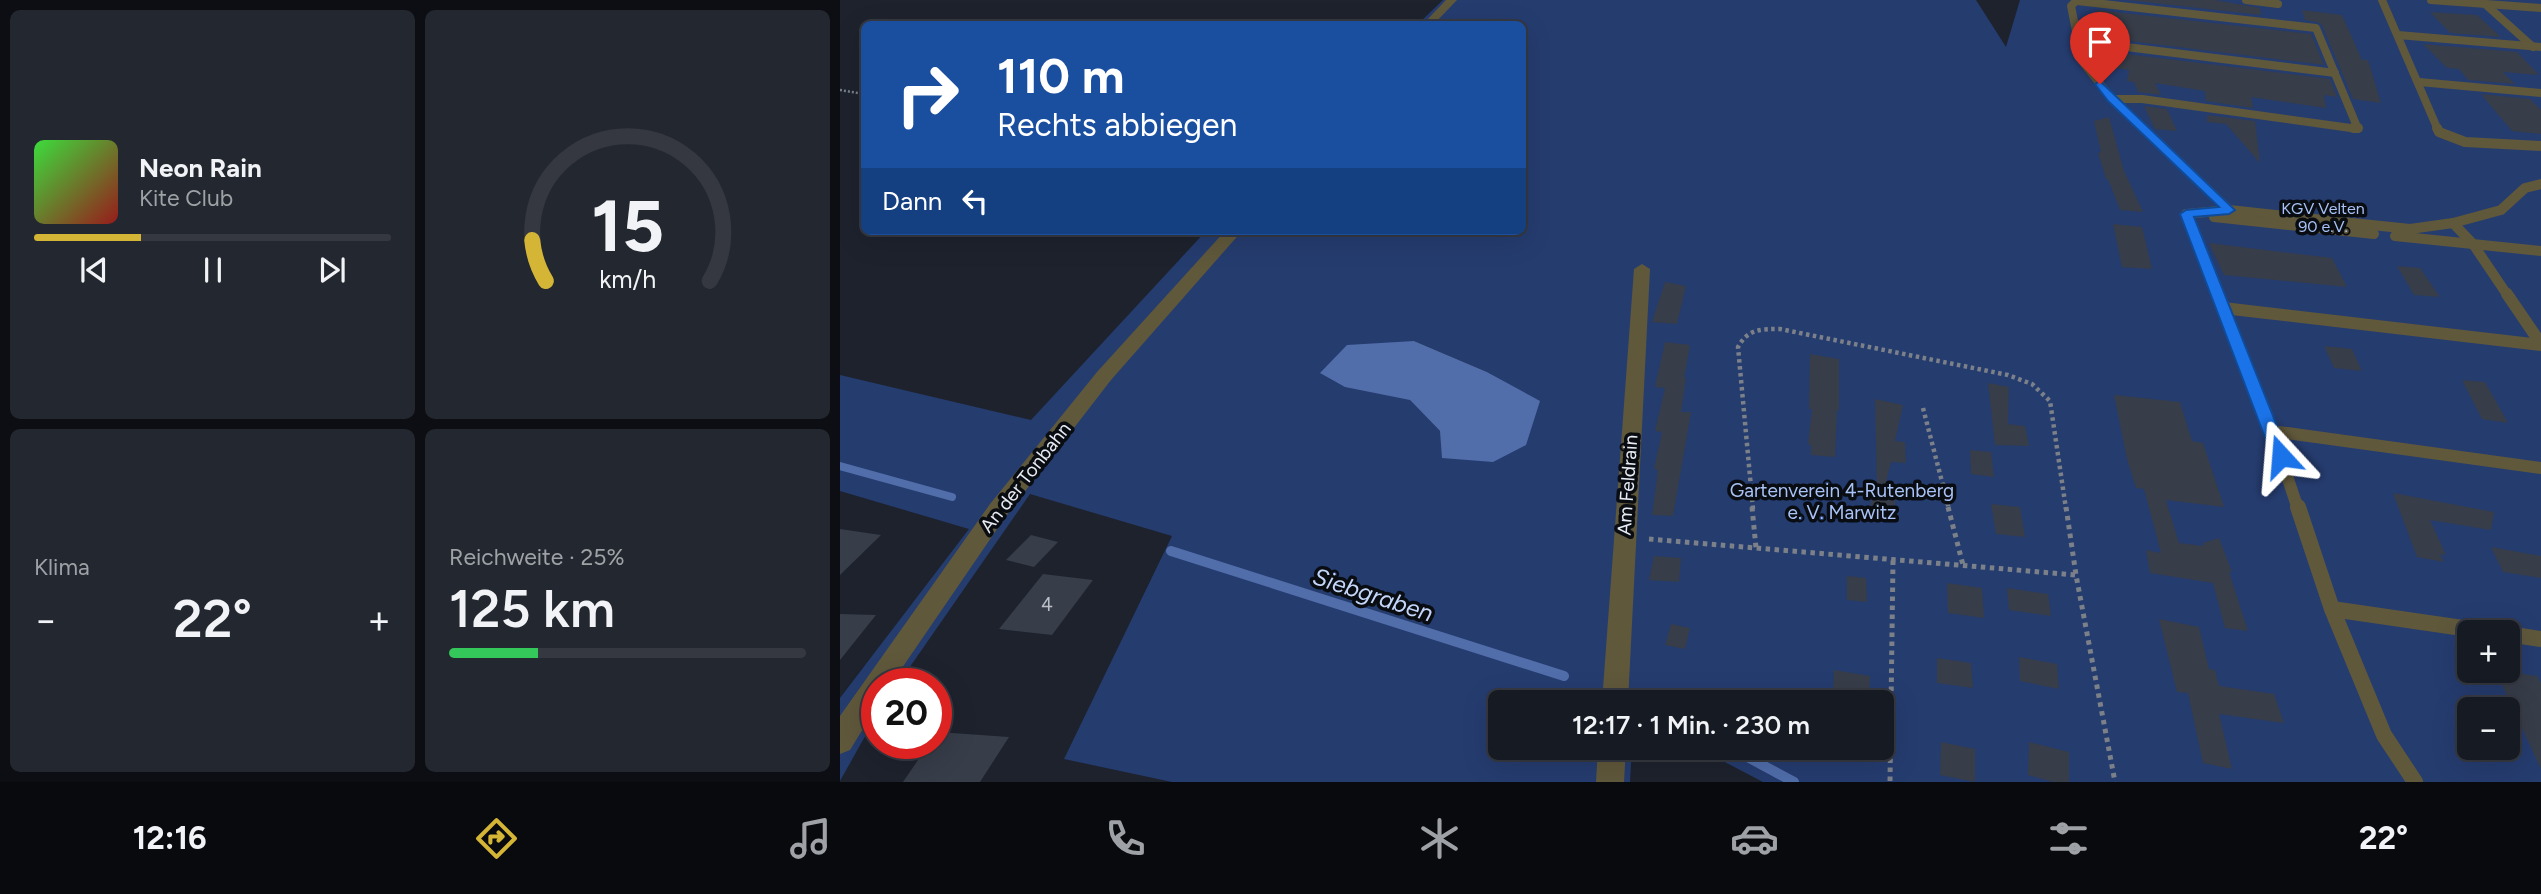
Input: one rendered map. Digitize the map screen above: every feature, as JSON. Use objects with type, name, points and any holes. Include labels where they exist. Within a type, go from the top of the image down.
[{"type":"street","points":[[1431,21],[1452,0]]},
{"type":"street","name":"An der Tonbahn","points":[[840,741],[998,510],[1104,376],[1230,235]]},
{"type":"street","name":"Am Feldrain","points":[[1616,690],[1623,536],[1642,269]]},
{"type":"street","points":[[1610,782],[1611,760]]},
{"type":"lane","points":[[2246,0],[2278,4]]},
{"type":"lane","points":[[2382,0],[2439,132],[2465,142],[2541,146]]},
{"type":"lane","points":[[2431,0],[2541,8]]},
{"type":"lane","points":[[2112,99],[2142,99],[2358,129],[2316,28],[2077,1],[2071,6],[2078,41],[2077,55],[2112,99],[2229,210]]},
{"type":"lane","points":[[2482,2],[2541,54]]},
{"type":"lane","points":[[2398,35],[2541,47]]},
{"type":"lane","points":[[2078,41],[2335,73]]},
{"type":"lane","points":[[2419,82],[2541,93]]},
{"type":"lane","points":[[2186,214],[2229,210],[2410,229],[2454,223],[2501,210],[2525,188],[2541,184]]},
{"type":"lane","points":[[2186,214],[2541,251]]},
{"type":"lane","points":[[2186,214],[2272,431],[2332,609],[2384,735],[2416,782]]},
{"type":"lane","points":[[2454,223],[2473,244],[2541,345]]},
{"type":"lane","points":[[2223,308],[2541,345]]},
{"type":"lane","points":[[2272,431],[2541,468]]},
{"type":"lane","points":[[2332,609],[2457,627]]},
{"type":"lane","points":[[2520,636],[2541,639]]},
{"type":"path","points":[[840,90],[861,94]]},
{"type":"path","points":[[1756,548],[1738,347],[1745,335],[1759,329],[1780,330],[2008,375],[2042,388],[2050,401],[2076,575],[2115,782]]},
{"type":"path","points":[[1923,408],[1963,565]]},
{"type":"path","points":[[1623,536],[2076,575]]},
{"type":"path","points":[[1890,781],[1893,559]]},
{"type":"green space","points":[[1443,0],[1976,0],[2006,47],[2020,0],[2541,0],[2541,782],[1763,782],[1721,760],[1894,760],[1894,690],[1488,690],[1488,760],[1631,760],[1630,782],[1172,782],[1064,759],[1172,536],[1030,494],[909,668],[863,668],[969,529],[840,491],[840,375],[1031,420],[1202,235],[1526,235],[1526,21],[1421,21]],"holes":[[[1414,341],[1487,372],[1539,401],[1440,431],[1410,400]]]},
{"type":"green space","points":[[861,670],[861,744],[840,781],[840,698]]},
{"type":"shaded area","points":[[1414,341],[1487,372],[1540,401],[1526,445],[1493,462],[1442,458],[1440,431],[1410,400],[1345,387],[1320,373],[1347,345]]},
{"type":"building","points":[[2127,0],[2215,0],[2260,8],[2261,15]]},
{"type":"building","points":[[2097,10],[2311,34],[2324,65],[2096,37]]},
{"type":"building","points":[[2302,10],[2342,15],[2362,60],[2368,60],[2381,103],[2353,99],[2322,25],[2305,20]]},
{"type":"building","points":[[2430,12],[2477,15],[2501,37],[2450,33]]},
{"type":"building","points":[[2423,44],[2517,52],[2539,75],[2503,72],[2515,84],[2468,80],[2459,69],[2447,68]]},
{"type":"building","points":[[2094,50],[2330,79],[2337,97],[2324,95],[2326,108],[2251,97],[2253,108],[2206,101],[2205,91],[2155,83],[2161,95],[2138,92],[2134,82],[2127,81],[2129,70],[2093,65]]},
{"type":"building","points":[[2481,94],[2530,99],[2541,110],[2541,134],[2512,131]]},
{"type":"building","points":[[2144,106],[2167,109],[2177,131],[2155,129]]},
{"type":"building","points":[[2207,115],[2255,121],[2260,163],[2226,124],[2207,122]]},
{"type":"building","points":[[2109,117],[2124,171],[2143,212],[2120,210],[2106,179],[2098,153],[2101,152],[2094,121]]},
{"type":"building","points":[[2113,224],[2142,227],[2152,269],[2122,267]]},
{"type":"building","points":[[2209,243],[2332,258],[2347,287],[2224,275]]},
{"type":"building","points":[[2397,266],[2420,268],[2440,297],[2414,295]]},
{"type":"building","points":[[1665,282],[1686,286],[1677,324],[1652,322]]},
{"type":"building","points":[[1665,342],[1690,345],[1681,412],[1691,412],[1673,516],[1652,515],[1658,470],[1654,469],[1662,432],[1655,431],[1665,388],[1655,387]]},
{"type":"building","points":[[2324,346],[2352,349],[2362,371],[2334,368]]},
{"type":"building","points":[[1810,354],[1839,359],[1839,411],[1837,410],[1835,457],[1811,455],[1811,445],[1808,444],[1812,409],[1809,409]]},
{"type":"building","points":[[2462,380],[2485,382],[2508,423],[2482,419]]},
{"type":"building","points":[[1988,383],[2009,387],[2008,424],[2025,426],[2029,446],[1995,445]]},
{"type":"building","points":[[2114,395],[2180,402],[2192,441],[2203,443],[2224,507],[2166,500],[2179,543],[2204,546],[2203,543],[2219,538],[2232,572],[2229,572],[2248,631],[2225,628],[2213,583],[2150,573],[2146,550],[2161,553],[2144,489],[2136,488],[2127,459]]},
{"type":"building","points":[[1875,399],[1903,405],[1895,441],[1905,442],[1906,463],[1891,462],[1884,491],[1877,490]]},
{"type":"building","points":[[1970,450],[1991,452],[1994,477],[1971,474]]},
{"type":"building","points":[[2393,493],[2494,512],[2491,530],[2430,520],[2446,555],[2440,554],[2444,562],[2417,557]]},
{"type":"building","points":[[1871,498],[1895,500],[1895,521],[1871,519]]},
{"type":"building","points":[[1991,504],[2020,507],[2025,537],[1996,534]]},
{"type":"building","points":[[840,529],[881,535],[840,575]]},
{"type":"building","points":[[1031,535],[1058,542],[1034,567],[1006,560]]},
{"type":"building","points":[[2491,547],[2541,556],[2541,578],[2503,572]]},
{"type":"building","points":[[1654,556],[1681,558],[1679,582],[1649,580]]},
{"type":"building","points":[[1043,574],[1093,580],[1052,635],[999,629]]},
{"type":"building","points":[[1847,576],[1866,578],[1867,602],[1847,600]]},
{"type":"building","points":[[1947,583],[1982,588],[1984,618],[1948,613]]},
{"type":"building","points":[[2007,588],[2048,594],[2051,616],[2009,610]]},
{"type":"building","points":[[840,614],[876,615],[840,660]]},
{"type":"building","points":[[2159,619],[2199,627],[2209,669],[2215,670],[2219,686],[2274,694],[2284,723],[2219,714],[2232,769],[2203,763],[2188,693],[2177,692]]},
{"type":"building","points":[[1671,624],[1690,628],[1685,649],[1665,645]]},
{"type":"building","points":[[2019,657],[2057,664],[2059,689],[2020,681]]},
{"type":"building","points":[[1937,658],[1971,663],[1973,688],[1937,683]]},
{"type":"building","points":[[1834,670],[1870,676],[1869,690],[1833,690]]},
{"type":"building","points":[[2520,674],[2537,676],[2541,683],[2541,769],[2520,724],[2520,697],[2508,697],[2501,683],[2520,683]]},
{"type":"building","points":[[952,733],[1009,737],[980,782],[903,782],[919,759],[952,759]]},
{"type":"building","points":[[1941,742],[1975,749],[1975,782],[1940,775]]},
{"type":"building","points":[[2029,742],[2069,752],[2069,782],[2053,782],[2028,775]]},
{"type":"waterway","name":"Siebgraben","points":[[840,466],[952,497]]},
{"type":"waterway","name":"Siebgraben","points":[[1171,551],[1564,676]]},
{"type":"waterway","name":"Siebgraben","points":[[1753,760],[1794,782]]},
{"type":"route","points":[[2100,84],[2112,99],[2185,165],[2229,210],[2186,214],[2281,456]]},
{"type":"park label","name":"KGV Velten 90 e.V.","points":[[2323,217]]},
{"type":"park label","name":"Gartenverein 4-Rutenberg e. V. Marwitz","points":[[1842,501]]}]
